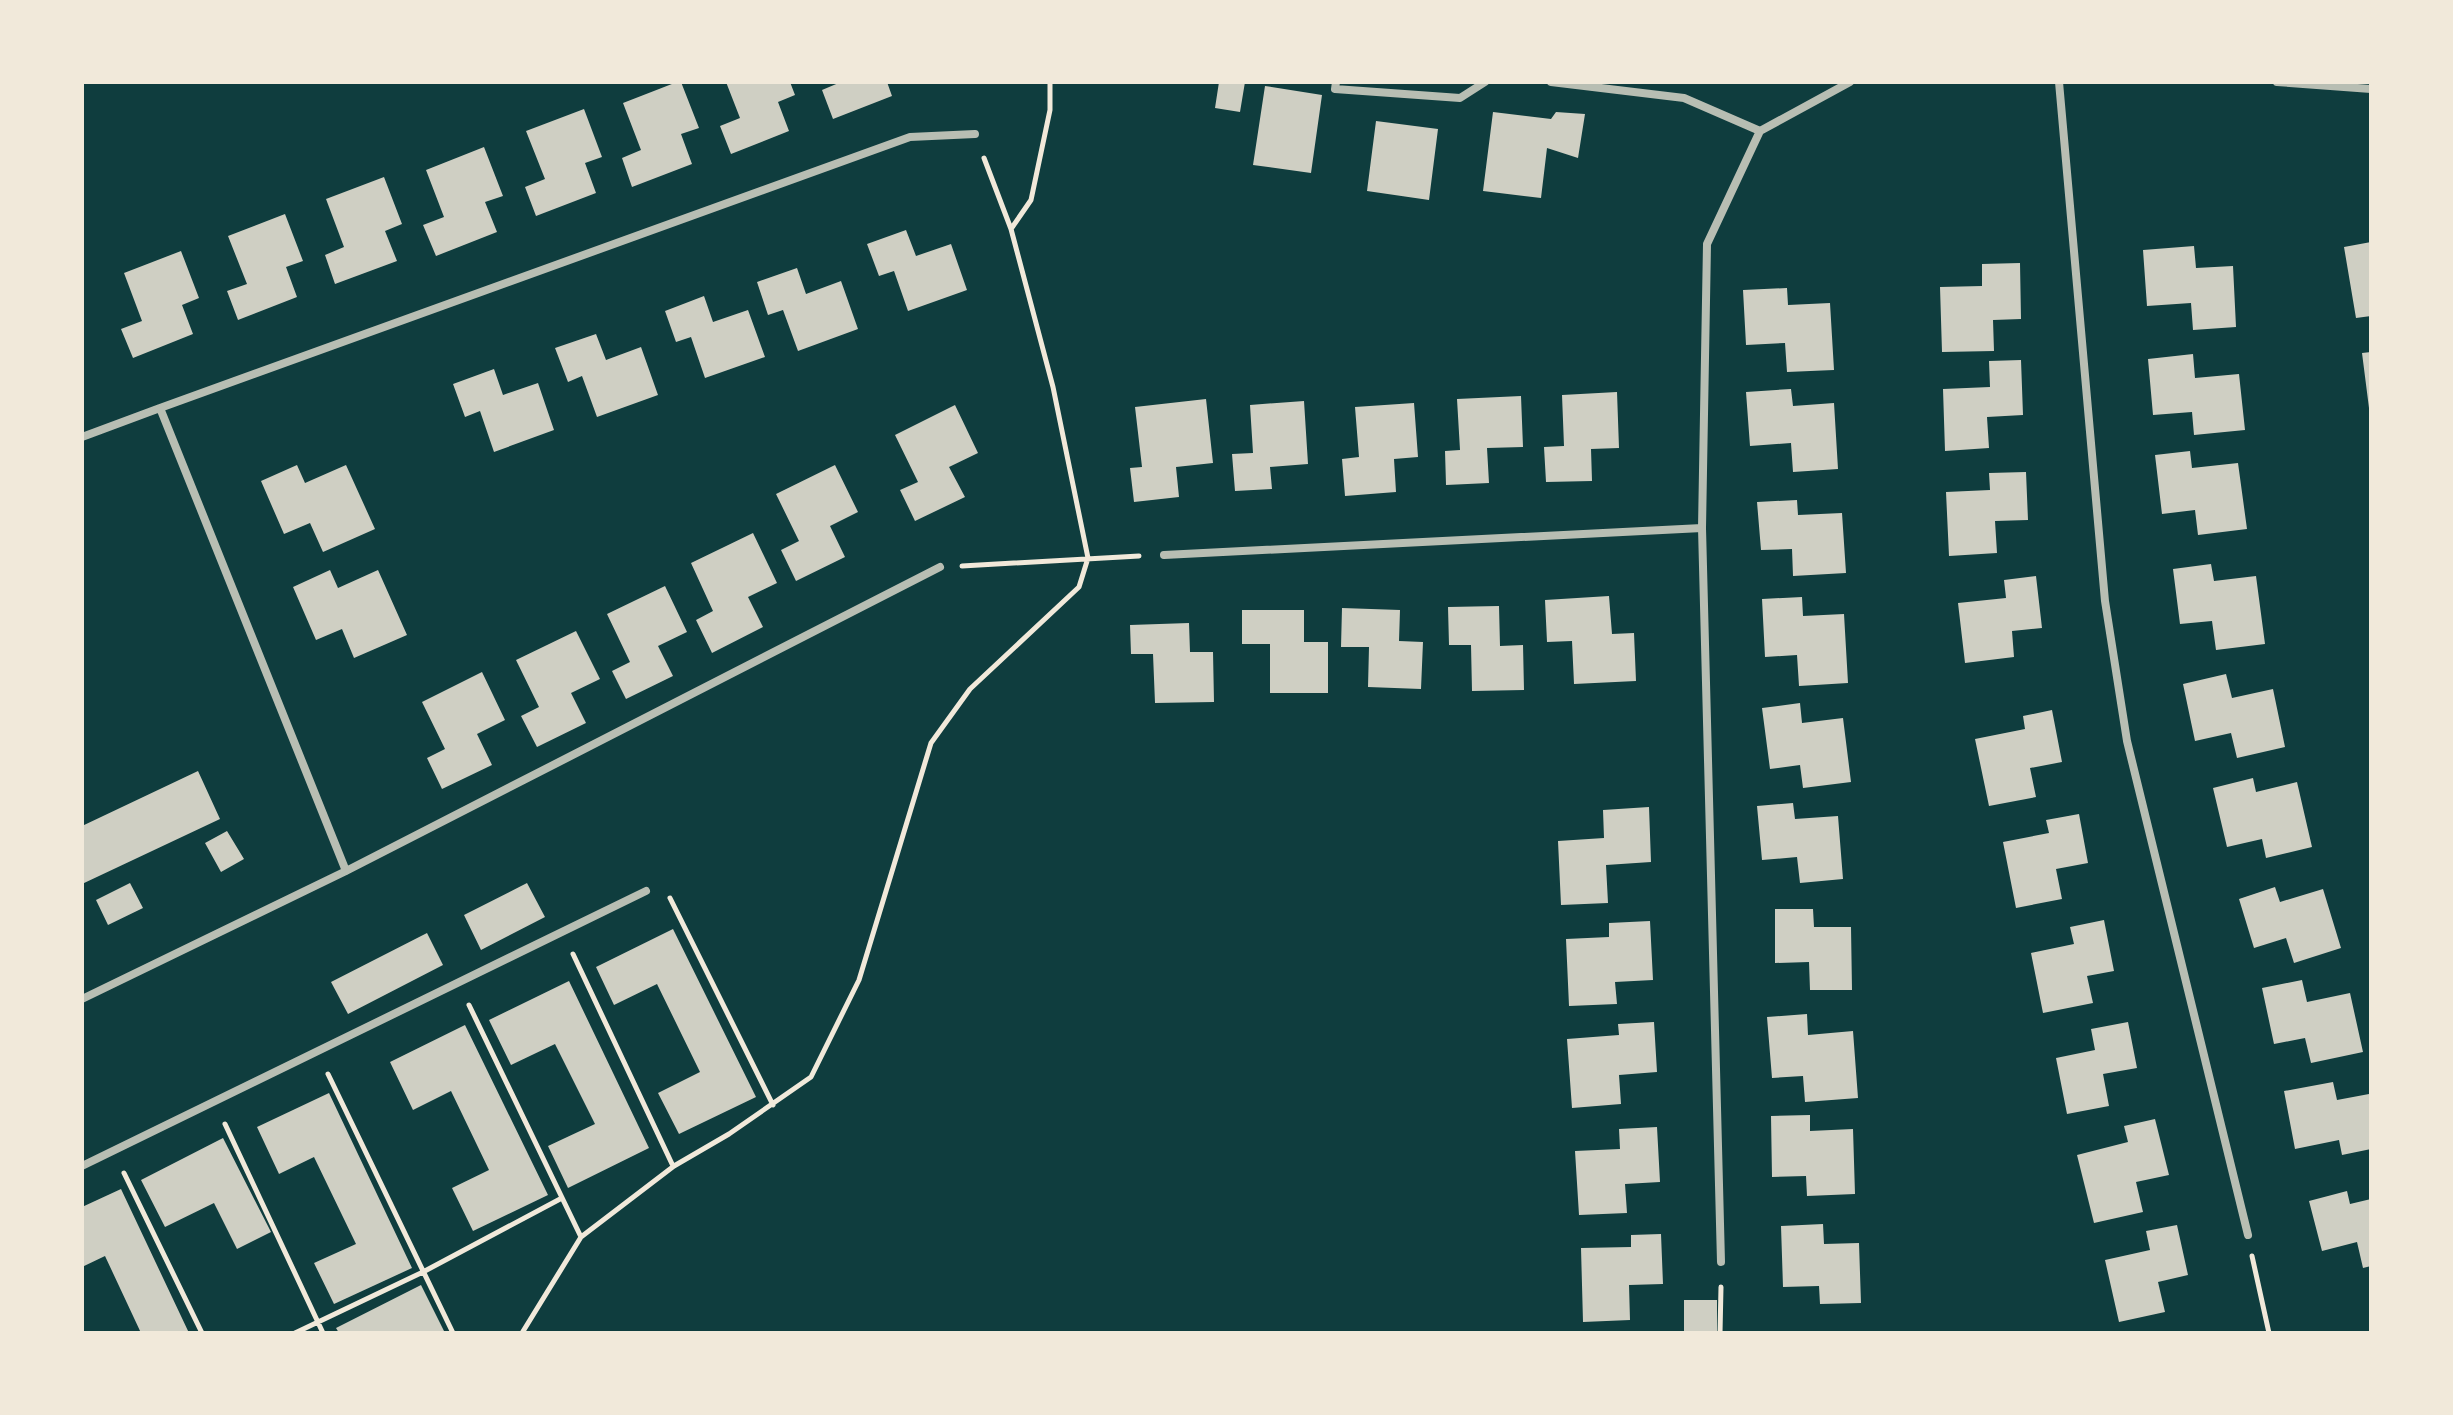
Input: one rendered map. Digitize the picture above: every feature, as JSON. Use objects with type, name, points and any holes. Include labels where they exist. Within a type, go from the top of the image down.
[{"type":"street","points":[[1336,82],[1335,89],[1460,98],[1485,82]]},
{"type":"street","points":[[1551,82],[1684,98],[1760,131]]},
{"type":"street","points":[[1721,1262],[1702,528],[1707,244],[1760,131],[1850,82]]},
{"type":"street","points":[[2059,82],[2105,601],[2127,741],[2248,1235]]},
{"type":"street","points":[[2277,82],[2371,89]]},
{"type":"street","points":[[82,437],[910,137],[975,134]]},
{"type":"street","points":[[160,408],[346,871]]},
{"type":"street","points":[[1164,555],[1702,528]]},
{"type":"street","points":[[82,999],[346,871],[940,567]]},
{"type":"street","points":[[82,1166],[646,891]]},
{"type":"path","points":[[1011,229],[1031,200],[1050,110],[1050,82]]},
{"type":"path","points":[[522,1333],[581,1237],[674,1166],[729,1134],[811,1077],[859,980],[931,743],[970,689],[1079,587],[1088,558],[1053,387],[1011,229],[975,134]]},
{"type":"path","points":[[940,567],[1164,555]]},
{"type":"path","points":[[646,891],[671,898],[773,1105]]},
{"type":"path","points":[[562,932],[674,1166]]},
{"type":"path","points":[[458,982],[581,1237]]},
{"type":"path","points":[[317,1051],[453,1333]]},
{"type":"path","points":[[214,1101],[323,1333]]},
{"type":"path","points":[[113,1151],[202,1333]]},
{"type":"path","points":[[295,1333],[423,1272],[562,1198]]},
{"type":"path","points":[[2248,1235],[2269,1333]]},
{"type":"path","points":[[1720,1333],[1721,1262]]},
{"type":"building","points":[[681,82],[699,128],[681,134],[692,164],[632,187],[622,158],[641,150],[623,103]]},
{"type":"building","points":[[726,82],[790,82],[795,95],[778,102],[789,131],[731,154],[720,126],[740,118]]},
{"type":"building","points":[[841,82],[887,82],[892,96],[833,119],[822,90]]},
{"type":"building","points":[[1219,82],[1245,82],[1240,112],[1215,108]]},
{"type":"building","points":[[1265,86],[1322,95],[1311,173],[1253,165]]},
{"type":"building","points":[[584,109],[602,157],[585,163],[596,193],[536,216],[525,187],[545,179],[526,131]]},
{"type":"building","points":[[1493,112],[1551,119],[1556,112],[1585,114],[1578,158],[1547,148],[1541,198],[1483,191]]},
{"type":"building","points":[[1376,121],[1438,129],[1429,200],[1367,191]]},
{"type":"building","points":[[484,147],[503,196],[485,202],[497,232],[436,256],[423,225],[444,217],[426,170]]},
{"type":"building","points":[[384,177],[402,224],[385,231],[397,261],[335,284],[325,255],[344,247],[326,199]]},
{"type":"building","points":[[285,214],[303,261],[286,267],[297,297],[238,320],[227,291],[247,284],[228,236]]},
{"type":"building","points":[[906,230],[916,256],[951,244],[967,290],[908,311],[894,271],[879,276],[867,244]]},
{"type":"building","points":[[2371,242],[2371,316],[2356,318],[2344,247]]},
{"type":"building","points":[[2194,246],[2196,268],[2233,266],[2236,327],[2193,330],[2191,303],[2147,306],[2143,250]]},
{"type":"building","points":[[181,251],[199,298],[182,305],[193,334],[133,358],[121,329],[142,321],[124,273]]},
{"type":"building","points":[[2020,263],[2021,319],[1993,320],[1994,351],[1942,352],[1940,287],[1982,286],[1982,264]]},
{"type":"building","points":[[797,268],[806,294],[841,281],[858,329],[798,351],[783,310],[768,315],[757,282]]},
{"type":"building","points":[[1787,288],[1788,305],[1830,303],[1834,370],[1787,372],[1785,343],[1746,345],[1743,290]]},
{"type":"building","points":[[704,296],[713,322],[748,310],[765,357],[705,378],[691,337],[676,342],[665,311]]},
{"type":"building","points":[[596,334],[606,360],[641,347],[658,395],[597,417],[582,376],[568,382],[555,348]]},
{"type":"building","points":[[2371,352],[2371,408],[2369,408],[2362,353]]},
{"type":"building","points":[[2193,354],[2195,378],[2239,374],[2245,430],[2194,435],[2192,412],[2153,415],[2148,359]]},
{"type":"building","points":[[2021,360],[2023,415],[1987,417],[1989,448],[1945,451],[1943,389],[1990,387],[1989,361]]},
{"type":"building","points":[[494,369],[503,395],[538,383],[554,430],[494,452],[480,411],[465,417],[453,384]]},
{"type":"building","points":[[1791,389],[1793,406],[1834,403],[1838,469],[1793,472],[1791,443],[1750,446],[1746,392]]},
{"type":"building","points":[[1617,392],[1619,448],[1591,449],[1592,481],[1546,482],[1544,447],[1564,446],[1562,395]]},
{"type":"building","points":[[1521,396],[1523,447],[1487,448],[1489,483],[1446,485],[1445,451],[1460,450],[1457,399]]},
{"type":"building","points":[[1206,399],[1213,463],[1176,467],[1179,497],[1134,502],[1130,468],[1142,467],[1135,407]]},
{"type":"building","points":[[1304,401],[1308,464],[1270,467],[1272,489],[1235,491],[1232,454],[1253,453],[1250,405]]},
{"type":"building","points":[[1414,403],[1418,457],[1394,459],[1396,492],[1345,496],[1342,459],[1359,457],[1355,407]]},
{"type":"building","points":[[955,405],[978,453],[949,467],[965,497],[915,521],[900,490],[918,482],[895,435]]},
{"type":"building","points":[[2190,451],[2192,468],[2238,463],[2247,529],[2198,535],[2195,510],[2162,514],[2155,455]]},
{"type":"building","points":[[297,465],[305,483],[346,465],[375,529],[323,552],[310,523],[284,534],[261,481]]},
{"type":"building","points":[[835,465],[858,512],[830,526],[845,557],[796,581],[781,550],[799,541],[776,494]]},
{"type":"building","points":[[2026,472],[2028,520],[1995,521],[1997,553],[1949,556],[1946,492],[1990,490],[1989,473]]},
{"type":"building","points":[[1797,500],[1798,515],[1842,513],[1846,573],[1793,576],[1792,549],[1761,550],[1757,502]]},
{"type":"building","points":[[753,533],[777,583],[748,597],[763,627],[712,653],[696,620],[713,611],[691,563]]},
{"type":"building","points":[[2211,564],[2214,581],[2256,576],[2265,644],[2216,650],[2212,621],[2180,624],[2173,569]]},
{"type":"building","points":[[330,570],[338,588],[378,570],[407,635],[354,658],[342,629],[316,640],[293,587]]},
{"type":"building","points":[[2036,576],[2042,628],[2012,631],[2014,657],[1965,663],[1958,603],[2006,598],[2004,580]]},
{"type":"building","points":[[665,586],[687,632],[658,646],[673,676],[626,699],[612,671],[630,662],[607,614]]},
{"type":"building","points":[[1609,596],[1612,634],[1634,633],[1636,681],[1574,684],[1572,641],[1547,642],[1545,600]]},
{"type":"building","points":[[1802,597],[1803,616],[1844,614],[1848,683],[1799,686],[1797,655],[1765,657],[1762,599]]},
{"type":"building","points":[[1499,606],[1500,646],[1523,645],[1524,690],[1472,691],[1471,645],[1449,645],[1448,607]]},
{"type":"building","points":[[1342,608],[1400,610],[1399,641],[1423,642],[1421,689],[1368,687],[1369,647],[1341,647]]},
{"type":"building","points":[[1242,610],[1304,610],[1304,642],[1328,642],[1328,693],[1270,693],[1270,644],[1242,644]]},
{"type":"building","points":[[1189,623],[1190,652],[1213,652],[1214,702],[1155,703],[1153,654],[1131,654],[1130,625]]},
{"type":"building","points":[[576,631],[600,679],[571,693],[586,723],[537,747],[521,716],[539,707],[516,660]]},
{"type":"building","points":[[482,672],[505,720],[477,734],[492,765],[442,789],[427,758],[445,749],[422,702]]},
{"type":"building","points":[[2226,674],[2232,698],[2273,689],[2285,747],[2237,758],[2231,733],[2195,741],[2183,684]]},
{"type":"building","points":[[1800,703],[1802,723],[1843,718],[1851,782],[1803,788],[1800,765],[1770,769],[1762,708]]},
{"type":"building","points":[[2052,710],[2062,762],[2030,768],[2036,797],[1989,806],[1975,739],[2025,729],[2023,716]]},
{"type":"building","points":[[198,771],[220,819],[82,884],[82,826]]},
{"type":"building","points":[[2253,778],[2256,792],[2297,782],[2312,847],[2266,858],[2262,839],[2227,847],[2213,788]]},
{"type":"building","points":[[1793,803],[1795,819],[1838,816],[1843,879],[1800,883],[1797,857],[1762,860],[1757,806]]},
{"type":"building","points":[[1649,807],[1651,862],[1606,865],[1608,903],[1561,905],[1558,841],[1604,838],[1603,810]]},
{"type":"building","points":[[2079,814],[2088,863],[2056,869],[2062,899],[2016,908],[2003,842],[2049,833],[2046,820]]},
{"type":"building","points":[[227,831],[244,859],[221,872],[205,843]]},
{"type":"building","points":[[130,883],[143,908],[108,925],[96,900]]},
{"type":"building","points":[[527,883],[545,917],[481,950],[464,915]]},
{"type":"building","points":[[2275,887],[2280,902],[2323,889],[2341,948],[2294,963],[2286,938],[2254,948],[2239,899]]},
{"type":"building","points":[[1775,909],[1813,909],[1814,927],[1851,927],[1852,990],[1810,990],[1809,962],[1775,963]]},
{"type":"building","points":[[2104,920],[2114,971],[2087,976],[2093,1003],[2043,1013],[2031,953],[2074,944],[2070,927]]},
{"type":"building","points":[[1650,921],[1653,980],[1615,982],[1617,1004],[1569,1006],[1566,939],[1609,937],[1609,923]]},
{"type":"building","points":[[673,929],[756,1097],[679,1134],[658,1093],[700,1072],[657,984],[614,1005],[596,967]]},
{"type":"building","points":[[427,933],[443,965],[348,1014],[331,982]]},
{"type":"building","points":[[2302,980],[2307,1002],[2350,993],[2363,1052],[2311,1063],[2305,1038],[2274,1044],[2262,988]]},
{"type":"building","points":[[569,981],[649,1148],[568,1188],[548,1146],[595,1124],[555,1044],[511,1065],[489,1020]]},
{"type":"building","points":[[1807,1014],[1808,1035],[1853,1031],[1858,1098],[1805,1102],[1803,1076],[1772,1078],[1767,1017]]},
{"type":"building","points":[[1654,1022],[1657,1072],[1619,1075],[1621,1104],[1572,1108],[1567,1039],[1619,1035],[1618,1024]]},
{"type":"building","points":[[2128,1022],[2137,1068],[2103,1074],[2109,1106],[2067,1114],[2056,1058],[2095,1050],[2091,1029]]},
{"type":"building","points":[[465,1025],[548,1195],[473,1231],[452,1188],[489,1170],[451,1091],[413,1110],[390,1062]]},
{"type":"building","points":[[2333,1082],[2337,1100],[2369,1094],[2371,1149],[2342,1155],[2339,1140],[2295,1149],[2284,1091]]},
{"type":"building","points":[[329,1093],[412,1268],[334,1304],[314,1263],[356,1244],[314,1157],[279,1174],[257,1127]]},
{"type":"building","points":[[1810,1115],[1810,1131],[1853,1129],[1855,1194],[1807,1196],[1806,1176],[1772,1177],[1771,1116]]},
{"type":"building","points":[[2155,1119],[2169,1175],[2136,1182],[2143,1212],[2094,1223],[2077,1155],[2128,1142],[2124,1126]]},
{"type":"building","points":[[1657,1127],[1660,1182],[1625,1184],[1627,1213],[1579,1215],[1575,1151],[1620,1149],[1619,1129]]},
{"type":"building","points":[[223,1138],[271,1232],[237,1249],[214,1203],[165,1227],[141,1180]]},
{"type":"building","points":[[121,1189],[189,1333],[141,1333],[105,1256],[82,1267],[82,1207]]},
{"type":"building","points":[[2347,1191],[2350,1204],[2371,1199],[2371,1266],[2363,1268],[2357,1242],[2322,1251],[2309,1201]]},
{"type":"building","points":[[1823,1224],[1824,1244],[1859,1243],[1861,1303],[1820,1304],[1819,1286],[1783,1287],[1781,1226]]},
{"type":"building","points":[[2177,1225],[2188,1275],[2158,1282],[2165,1312],[2119,1322],[2105,1260],[2150,1250],[2146,1231]]},
{"type":"building","points":[[1661,1234],[1663,1284],[1629,1285],[1630,1320],[1583,1322],[1581,1248],[1631,1247],[1631,1235]]},
{"type":"building","points":[[421,1285],[445,1333],[339,1333],[336,1328]]},
{"type":"building","points":[[1684,1300],[1717,1300],[1717,1333],[1684,1333]]}]
